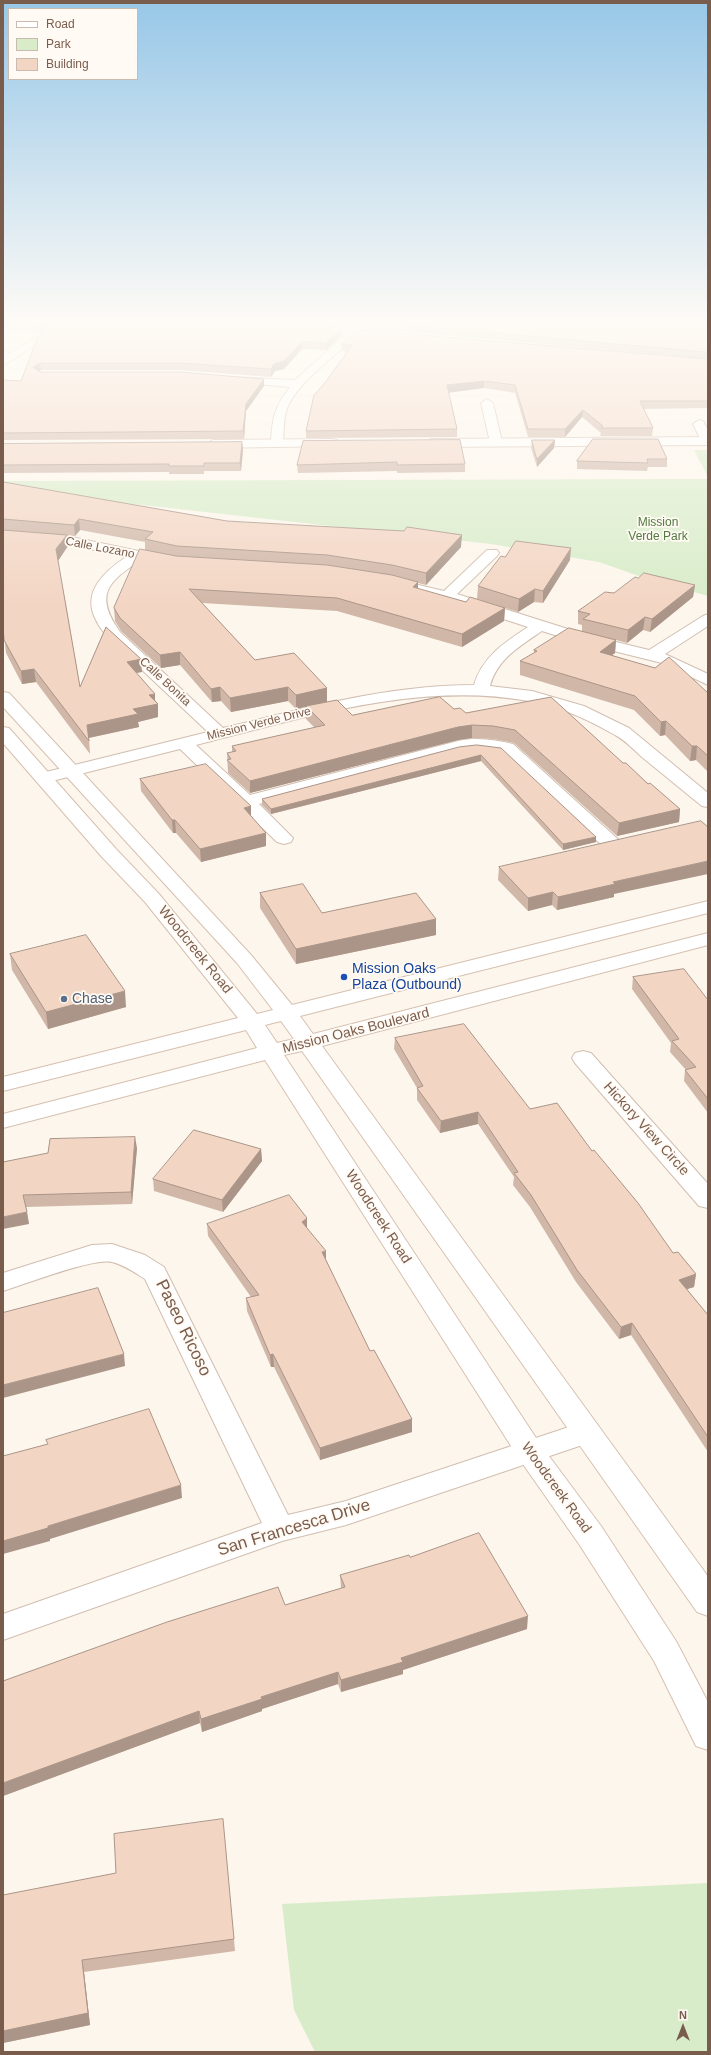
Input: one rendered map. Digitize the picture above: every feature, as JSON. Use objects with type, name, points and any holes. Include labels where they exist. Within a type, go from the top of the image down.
[{"type":"street","points":[[277,444],[279,417]]},
{"type":"street","points":[[490,417],[496,442]]},
{"type":"street","points":[[418,443],[708,441],[699,424]]},
{"type":"street","points":[[199,444],[348,443]]},
{"type":"street","name":"Calle Lozano","points":[[3,536],[72,541],[184,564]]},
{"type":"street","points":[[447,596],[492,553]]},
{"type":"street","name":"Calle Bonita","points":[[139,555],[119,567],[106,579],[98,601],[103,620],[114,635],[220,734]]},
{"type":"street","points":[[372,579],[447,596],[583,639],[652,655],[668,660],[708,680]]},
{"type":"street","points":[[652,655],[708,619]]},
{"type":"street","points":[[482,689],[486,671],[490,666],[509,646],[539,626]]},
{"type":"street","name":"Mission Verde Drive","points":[[44,778],[359,700],[413,692],[482,689],[548,701],[579,709],[610,724],[623,732],[708,802]]},
{"type":"street","name":"Woodcreek Road","points":[[3,697],[244,959],[287,1013],[708,1603]]},
{"type":"street","name":"Woodcreek Road","points":[[3,732],[109,853],[152,898],[251,1021],[530,1452],[590,1535],[665,1650],[708,1735]]},
{"type":"street","points":[[184,743],[284,838]]},
{"type":"street","points":[[246,802],[458,746],[472,743],[490,744],[507,748],[622,844],[592,851]]},
{"type":"street","points":[[3,1084],[708,907]]},
{"type":"street","name":"Mission Oaks Boulevard","points":[[3,1121],[708,939]]},
{"type":"street","name":"Hickory View Circle","points":[[583,1058],[708,1200]]},
{"type":"street","name":"Paseo Ricoso","points":[[3,1282],[92,1254],[112,1254],[136,1260],[155,1273],[280,1529]]},
{"type":"street","name":"San Francesca Drive","points":[[3,1627],[280,1529],[346,1513],[587,1432]]},
{"type":"green space","points":[[694,450],[708,450],[708,477]]},
{"type":"green space","name":"Mission Verde Park","points":[[708,479],[708,596],[647,579],[599,562],[491,544],[62,496],[3,498],[3,481]]},
{"type":"green space","points":[[708,1883],[708,2052],[315,2052],[294,2010],[282,1904]]},
{"type":"building","points":[[3,417],[245,417],[243,431],[3,433]]},
{"type":"building","points":[[309,417],[454,417],[457,429],[306,431]]},
{"type":"building","points":[[524,417],[576,417],[565,429],[528,429]]},
{"type":"building","points":[[592,417],[648,417],[653,428],[601,428],[603,426]]},
{"type":"building","points":[[593,439],[658,439],[667,459],[647,459],[648,463],[577,461]]},
{"type":"building","points":[[460,440],[465,464],[397,465],[397,462],[297,465],[303,441]]},
{"type":"building","points":[[532,440],[555,440],[537,459]]},
{"type":"building","points":[[242,442],[240,463],[204,463],[204,466],[169,466],[169,464],[3,465],[3,444]]},
{"type":"building","points":[[3,482],[227,521],[404,531],[407,527],[462,535],[426,573],[392,565],[327,555],[177,546],[145,539],[153,532],[79,519],[74,525],[3,519]]},
{"type":"building","points":[[3,530],[67,535],[56,549],[80,687],[106,627],[141,659],[127,662],[155,694],[149,695],[158,704],[133,709],[138,714],[87,725],[89,741],[34,669],[21,671],[4,640]]},
{"type":"building","points":[[516,541],[571,548],[543,591],[535,589],[519,599],[478,586],[501,556],[505,557]]},
{"type":"building","points":[[140,549],[176,556],[327,565],[392,575],[418,582],[413,587],[466,602],[470,597],[505,608],[462,634],[337,598],[189,589],[255,660],[294,653],[327,688],[296,695],[288,687],[230,698],[220,687],[211,689],[180,652],[160,655],[120,618],[114,608]]},
{"type":"building","points":[[644,573],[695,585],[652,619],[645,617],[628,630],[583,619],[590,614],[578,611],[605,592],[614,593],[635,577],[638,578]]},
{"type":"building","points":[[569,628],[616,640],[600,652],[655,668],[669,657],[708,693],[708,756],[697,746],[692,746],[666,721],[661,722],[635,696],[520,661],[537,651],[534,650]]},
{"type":"building","points":[[440,697],[454,709],[460,708],[466,713],[551,697],[623,763],[626,763],[648,784],[650,783],[680,809],[619,823],[515,730],[493,726],[472,725],[458,727],[250,781],[227,760],[231,759],[227,753],[236,751],[232,746],[325,725],[306,706],[337,700],[352,715]]},
{"type":"building","points":[[477,745],[501,748],[596,837],[563,844],[481,755],[271,809],[262,799],[459,747]]},
{"type":"building","points":[[206,764],[251,806],[244,808],[266,833],[200,849],[175,820],[172,820],[140,779]]},
{"type":"building","points":[[701,821],[708,827],[708,861],[613,882],[615,884],[558,897],[553,892],[528,898],[499,867]]},
{"type":"building","points":[[303,884],[322,913],[416,893],[436,919],[296,949],[260,893]]},
{"type":"building","points":[[86,935],[125,991],[46,1012],[10,954]]},
{"type":"building","points":[[684,969],[708,1000],[708,1099],[685,1070],[696,1067],[672,1041],[679,1039],[633,977]]},
{"type":"building","points":[[464,1024],[530,1109],[557,1103],[592,1151],[594,1150],[638,1203],[673,1253],[678,1252],[696,1274],[679,1280],[708,1315],[708,1437],[632,1323],[621,1327],[577,1270],[531,1195],[514,1173],[518,1172],[478,1112],[441,1121],[417,1088],[423,1086],[395,1038]]},
{"type":"building","points":[[194,1130],[261,1149],[222,1200],[153,1179]]},
{"type":"building","points":[[135,1137],[131,1192],[23,1195],[27,1212],[3,1217],[3,1162],[48,1153],[50,1139]]},
{"type":"building","points":[[289,1195],[307,1218],[302,1222],[326,1251],[322,1252],[370,1351],[374,1350],[412,1419],[320,1448],[273,1354],[270,1355],[246,1298],[259,1295],[207,1224]]},
{"type":"building","points":[[98,1288],[124,1354],[3,1385],[3,1313]]},
{"type":"building","points":[[149,1409],[181,1485],[3,1541],[3,1456],[48,1444],[46,1440]]},
{"type":"building","points":[[479,1533],[528,1616],[401,1658],[403,1662],[341,1680],[338,1672],[261,1697],[262,1699],[201,1719],[199,1711],[3,1783],[3,1681],[167,1622],[278,1587],[285,1605],[345,1587],[340,1575],[409,1555],[410,1557]]},
{"type":"building","points":[[223,1819],[234,1939],[82,1960],[88,2013],[3,2031],[3,1895],[116,1873],[114,1834]]},
{"type":"place","name":"Mission Oaks Plaza (Outbound)","points":[[344,977]]},
{"type":"place","name":"Chase","points":[[64,999]]}]
